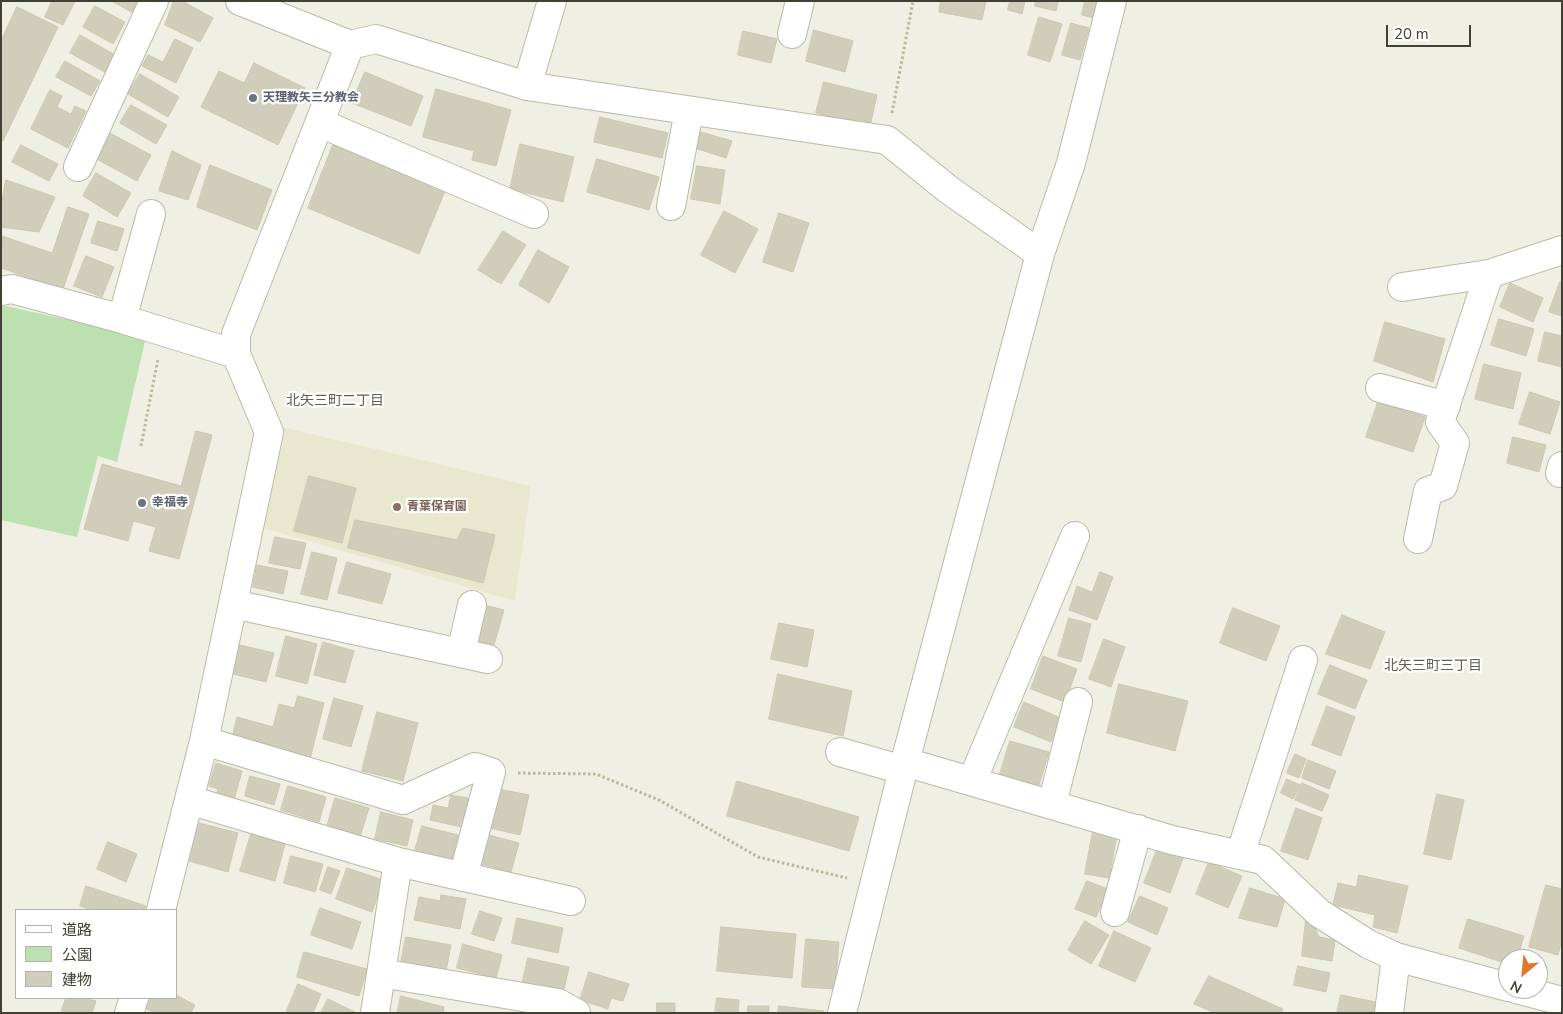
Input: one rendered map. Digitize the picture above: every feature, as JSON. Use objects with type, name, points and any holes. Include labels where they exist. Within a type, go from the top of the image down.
[{"type":"street","points":[[78,167],[154,1]]},
{"type":"street","points":[[240,1],[350,45],[376,39],[527,86],[887,140],[949,190],[1040,254]]},
{"type":"street","points":[[527,86],[552,1]]},
{"type":"street","points":[[792,34],[800,1]]},
{"type":"street","points":[[842,1013],[904,766],[1040,254],[1071,163],[1112,1]]},
{"type":"street","points":[[161,909],[204,741],[269,432],[236,354],[236,334],[350,45]]},
{"type":"street","points":[[671,206],[689,111]]},
{"type":"street","points":[[320,123],[534,214]]},
{"type":"street","points":[[122,319],[152,214]]},
{"type":"street","points":[[1402,287],[1490,274],[1562,250]]},
{"type":"street","points":[[1418,539],[1428,491],[1443,486],[1455,444],[1440,422],[1490,274]]},
{"type":"street","points":[[1,291],[12,289],[164,331],[236,354]]},
{"type":"street","points":[[1380,388],[1446,406]]},
{"type":"street","points":[[972,781],[1075,536]]},
{"type":"street","points":[[232,604],[488,659]]},
{"type":"street","points":[[461,653],[472,605]]},
{"type":"street","points":[[1240,855],[1303,660]]},
{"type":"street","points":[[1052,804],[1078,702]]},
{"type":"street","points":[[204,741],[403,800],[475,767],[491,772],[463,876]]},
{"type":"street","points":[[840,752],[972,781],[1138,829],[1263,860],[1319,913],[1368,944],[1396,957],[1498,984]]},
{"type":"street","points":[[189,800],[398,862],[571,901]]},
{"type":"street","points":[[1115,912],[1138,829]]},
{"type":"street","points":[[375,1013],[398,862]]},
{"type":"street","points":[[1389,1013],[1396,957]]},
{"type":"street","points":[[381,973],[558,1003],[576,1013]]},
{"type":"street","points":[[1548,998],[1562,1002]]},
{"type":"street","points":[[129,1013],[134,999]]},
{"type":"street","points":[[1561,1013],[1562,1007]]},
{"type":"path","points":[[887,140],[913,1]]},
{"type":"path","points":[[141,446],[164,331]]},
{"type":"path","points":[[491,772],[596,774],[659,800],[758,857],[874,885]]},
{"type":"shaded area","name":"青葉保育園","points":[[278,426],[531,486],[515,601],[260,527],[282,446]]},
{"type":"green space","points":[[1,305],[146,337],[117,462],[98,456],[77,537],[1,520]]},
{"type":"building","points":[[52,1],[75,1],[63,25],[45,17]]},
{"type":"building","points":[[112,1],[137,1],[132,12]]},
{"type":"building","points":[[174,1],[182,1],[213,18],[200,42],[165,25]]},
{"type":"building","points":[[941,1],[986,1],[982,20],[939,12]]},
{"type":"building","points":[[1010,1],[1025,1],[1022,14],[1008,10]]},
{"type":"building","points":[[1036,1],[1058,1],[1056,11],[1035,6]]},
{"type":"building","points":[[1085,1],[1098,1],[1094,18],[1082,15]]},
{"type":"building","points":[[95,6],[125,22],[113,44],[83,27]]},
{"type":"building","points":[[17,7],[58,27],[3,141],[1,140],[1,41]]},
{"type":"building","points":[[1039,17],[1062,24],[1050,62],[1028,55]]},
{"type":"building","points":[[1071,23],[1089,28],[1080,60],[1062,55]]},
{"type":"building","points":[[814,30],[853,41],[845,72],[806,61]]},
{"type":"building","points":[[743,31],[777,39],[771,63],[738,55]]},
{"type":"building","points":[[80,35],[115,55],[105,72],[70,53]]},
{"type":"building","points":[[175,39],[193,48],[176,83],[142,66],[148,55],[163,62]]},
{"type":"building","points":[[65,61],[100,81],[91,96],[56,77]]},
{"type":"building","name":"天理教矢三分教会","points":[[254,63],[305,88],[278,145],[201,107],[219,71],[244,83]]},
{"type":"building","points":[[365,72],[423,96],[411,126],[352,103]]},
{"type":"building","points":[[140,74],[179,97],[168,117],[128,94]]},
{"type":"building","points":[[824,82],[877,95],[870,126],[816,113]]},
{"type":"building","points":[[436,89],[511,110],[496,166],[472,160],[474,151],[423,137]]},
{"type":"building","points":[[50,90],[62,96],[57,107],[71,114],[75,106],[86,111],[68,148],[31,129]]},
{"type":"building","points":[[131,105],[167,125],[156,144],[120,123]]},
{"type":"building","points":[[600,117],[668,133],[662,158],[594,142]]},
{"type":"building","points":[[106,131],[151,155],[137,181],[93,157]]},
{"type":"building","points":[[701,132],[732,141],[726,158],[695,148]]},
{"type":"building","points":[[520,144],[574,157],[563,202],[510,189]]},
{"type":"building","points":[[21,145],[58,164],[49,181],[12,162]]},
{"type":"building","points":[[333,145],[445,191],[419,254],[308,208]]},
{"type":"building","points":[[172,151],[201,165],[188,200],[159,191]]},
{"type":"building","points":[[597,159],[659,177],[649,210],[587,192]]},
{"type":"building","points":[[210,165],[272,190],[257,230],[197,207]]},
{"type":"building","points":[[697,166],[725,170],[720,204],[691,199]]},
{"type":"building","points":[[96,173],[131,193],[117,217],[83,196]]},
{"type":"building","points":[[6,180],[55,197],[39,232],[1,227],[1,207]]},
{"type":"building","points":[[68,207],[89,214],[63,289],[1,268],[2,236],[52,253]]},
{"type":"building","points":[[724,211],[758,229],[735,273],[701,255]]},
{"type":"building","points":[[779,213],[809,223],[793,272],[763,262]]},
{"type":"building","points":[[98,221],[124,229],[117,251],[91,243]]},
{"type":"building","points":[[503,231],[526,245],[501,284],[478,270]]},
{"type":"building","points":[[538,250],[569,267],[549,303],[519,285]]},
{"type":"building","points":[[86,256],[114,267],[102,297],[74,286]]},
{"type":"building","points":[[1560,282],[1562,282],[1562,316],[1549,312]]},
{"type":"building","points":[[1510,283],[1543,298],[1533,322],[1500,307]]},
{"type":"building","points":[[1499,319],[1534,329],[1526,356],[1491,345]]},
{"type":"building","points":[[1385,322],[1445,339],[1433,382],[1374,361]]},
{"type":"building","points":[[1545,332],[1562,336],[1562,367],[1538,361]]},
{"type":"building","points":[[1484,364],[1521,373],[1513,409],[1475,399]]},
{"type":"building","points":[[1530,392],[1560,402],[1550,434],[1519,424]]},
{"type":"building","points":[[1378,402],[1425,417],[1413,452],[1366,437]]},
{"type":"building","name":"幸福寺","points":[[196,431],[212,435],[179,559],[149,551],[156,527],[133,521],[128,541],[84,529],[102,464],[181,486]]},
{"type":"building","points":[[1513,437],[1546,445],[1539,472],[1507,463]]},
{"type":"building","points":[[309,476],[356,488],[342,543],[294,531]]},
{"type":"building","points":[[355,520],[457,540],[463,528],[495,535],[483,583],[348,548]]},
{"type":"building","points":[[275,537],[306,543],[300,569],[269,563]]},
{"type":"building","points":[[312,552],[337,558],[327,600],[301,594]]},
{"type":"building","points":[[347,562],[391,574],[382,604],[338,593]]},
{"type":"building","points":[[257,565],[288,571],[283,594],[253,587]]},
{"type":"building","points":[[1100,572],[1113,577],[1097,620],[1069,610],[1077,586],[1092,592]]},
{"type":"building","points":[[484,605],[504,610],[494,645],[475,640]]},
{"type":"building","points":[[1233,608],[1280,626],[1266,661],[1220,643]]},
{"type":"building","points":[[1342,615],[1385,632],[1370,669],[1326,654]]},
{"type":"building","points":[[1069,618],[1091,624],[1081,662],[1058,656]]},
{"type":"building","points":[[779,623],[814,630],[807,667],[771,659]]},
{"type":"building","points":[[286,636],[317,644],[307,684],[276,676]]},
{"type":"building","points":[[1104,639],[1125,647],[1111,687],[1089,679]]},
{"type":"building","points":[[323,642],[354,651],[345,683],[314,675]]},
{"type":"building","points":[[236,644],[274,653],[266,682],[229,673]]},
{"type":"building","points":[[1043,656],[1077,669],[1065,702],[1031,689]]},
{"type":"building","points":[[1330,665],[1367,680],[1355,709],[1318,694]]},
{"type":"building","points":[[778,674],[852,691],[843,736],[769,719]]},
{"type":"building","points":[[1119,684],[1188,701],[1175,751],[1107,733]]},
{"type":"building","points":[[298,696],[324,703],[310,759],[232,738],[237,717],[273,727],[279,704],[294,708]]},
{"type":"building","points":[[334,698],[363,706],[351,747],[323,739]]},
{"type":"building","points":[[1024,702],[1061,718],[1051,742],[1014,727]]},
{"type":"building","points":[[1327,706],[1355,717],[1341,756],[1312,745]]},
{"type":"building","points":[[377,712],[418,723],[403,781],[362,771]]},
{"type":"building","points":[[1010,741],[1049,752],[1039,785],[1000,774]]},
{"type":"building","points":[[1295,754],[1306,759],[1299,778],[1287,773]]},
{"type":"building","points":[[1308,760],[1336,771],[1329,789],[1302,778]]},
{"type":"building","points":[[216,763],[242,771],[234,800],[216,795],[218,789],[209,786]]},
{"type":"building","points":[[250,776],[280,784],[274,805],[245,796]]},
{"type":"building","points":[[1287,779],[1300,785],[1293,799],[1281,793]]},
{"type":"building","points":[[737,781],[859,817],[849,851],[727,816]]},
{"type":"building","points":[[1302,783],[1329,795],[1322,811],[1295,800]]},
{"type":"building","points":[[288,786],[326,797],[319,822],[281,810]]},
{"type":"building","points":[[499,789],[529,795],[520,835],[490,828]]},
{"type":"building","points":[[1437,794],[1464,800],[1451,860],[1424,854]]},
{"type":"building","points":[[451,795],[468,798],[462,827],[430,820],[433,805],[448,808]]},
{"type":"building","points":[[335,798],[369,808],[360,837],[327,827]]},
{"type":"building","points":[[1296,808],[1322,818],[1308,860],[1281,851]]},
{"type":"building","points":[[381,812],[413,820],[407,846],[375,839]]},
{"type":"building","points":[[199,823],[238,833],[228,872],[189,861]]},
{"type":"building","points":[[422,826],[458,835],[451,863],[414,854]]},
{"type":"building","points":[[1093,831],[1117,835],[1109,878],[1085,874]]},
{"type":"building","points":[[251,834],[285,844],[275,881],[240,871]]},
{"type":"building","points":[[489,835],[519,843],[511,872],[481,864]]},
{"type":"building","points":[[108,842],[137,854],[126,882],[97,869]]},
{"type":"building","points":[[1159,845],[1184,856],[1170,893],[1144,883]]},
{"type":"building","points":[[291,856],[323,864],[315,892],[284,883]]},
{"type":"building","points":[[1209,862],[1242,876],[1228,908],[1196,894]]},
{"type":"building","points":[[328,867],[340,871],[331,894],[320,890]]},
{"type":"building","points":[[347,868],[383,880],[372,912],[336,899]]},
{"type":"building","points":[[1359,875],[1408,886],[1397,933],[1373,927],[1375,915],[1333,905],[1338,883],[1356,887]]},
{"type":"building","points":[[1087,881],[1108,889],[1096,917],[1075,909]]},
{"type":"building","points":[[1546,885],[1562,889],[1562,940],[1558,955],[1548,952],[1548,949],[1529,947]]},
{"type":"building","points":[[86,886],[146,906],[144,909],[90,909],[80,906]]},
{"type":"building","points":[[1250,888],[1285,899],[1277,927],[1239,918]]},
{"type":"building","points":[[441,895],[466,899],[460,929],[414,920],[419,897],[440,901]]},
{"type":"building","points":[[1140,896],[1168,908],[1157,935],[1128,922]]},
{"type":"building","points":[[320,908],[361,922],[352,949],[311,935]]},
{"type":"building","points":[[480,911],[502,918],[494,941],[472,934]]},
{"type":"building","points":[[517,918],[563,928],[558,953],[512,943]]},
{"type":"building","points":[[1468,919],[1524,936],[1520,949],[1498,949],[1498,961],[1459,948]]},
{"type":"building","points":[[1306,920],[1312,921],[1319,937],[1335,940],[1332,961],[1302,956]]},
{"type":"building","points":[[1085,921],[1109,935],[1091,964],[1068,950]]},
{"type":"building","points":[[721,927],[796,934],[792,978],[717,971]]},
{"type":"building","points":[[1114,931],[1151,948],[1135,982],[1099,966]]},
{"type":"building","points":[[406,937],[451,945],[446,971],[401,963]]},
{"type":"building","points":[[806,939],[839,942],[835,989],[802,987]]},
{"type":"building","points":[[463,944],[502,955],[496,978],[457,968]]},
{"type":"building","points":[[304,952],[367,969],[359,996],[297,977]]},
{"type":"building","points":[[528,958],[569,967],[563,994],[522,985]]},
{"type":"building","points":[[1298,966],[1330,973],[1326,992],[1294,985]]},
{"type":"building","points":[[589,972],[629,984],[623,1001],[611,998],[608,1009],[580,1000]]},
{"type":"building","points":[[1209,976],[1283,1009],[1281,1013],[1215,1013],[1194,1004]]},
{"type":"building","points":[[298,984],[321,994],[313,1013],[286,1013]]},
{"type":"building","points":[[1341,995],[1376,1002],[1374,1013],[1337,1013]]},
{"type":"building","points":[[178,996],[195,1005],[191,1013],[154,1013],[145,1008],[150,999],[178,999]]},
{"type":"building","points":[[401,996],[444,1007],[443,1013],[397,1013]]},
{"type":"building","points":[[717,998],[739,1000],[738,1013],[715,1013]]},
{"type":"building","points":[[66,999],[96,1001],[92,1013],[61,1013]]},
{"type":"building","points":[[328,999],[357,1013],[321,1013]]},
{"type":"building","points":[[657,1003],[675,1003],[675,1013],[657,1013]]},
{"type":"building","points":[[748,1006],[769,1006],[769,1013],[748,1013]]},
{"type":"building","points":[[779,1006],[824,1011],[823,1013],[778,1013]]},
{"type":"place","name":"天理教矢三分教会","points":[[253,98]]},
{"type":"place","name":"幸福寺","points":[[142,503]]},
{"type":"place","name":"青葉保育園","points":[[397,507]]},
{"type":"district","name":"北矢三町二丁目","points":[[335,402]]},
{"type":"district","name":"北矢三町三丁目","points":[[1433,667]]}]
